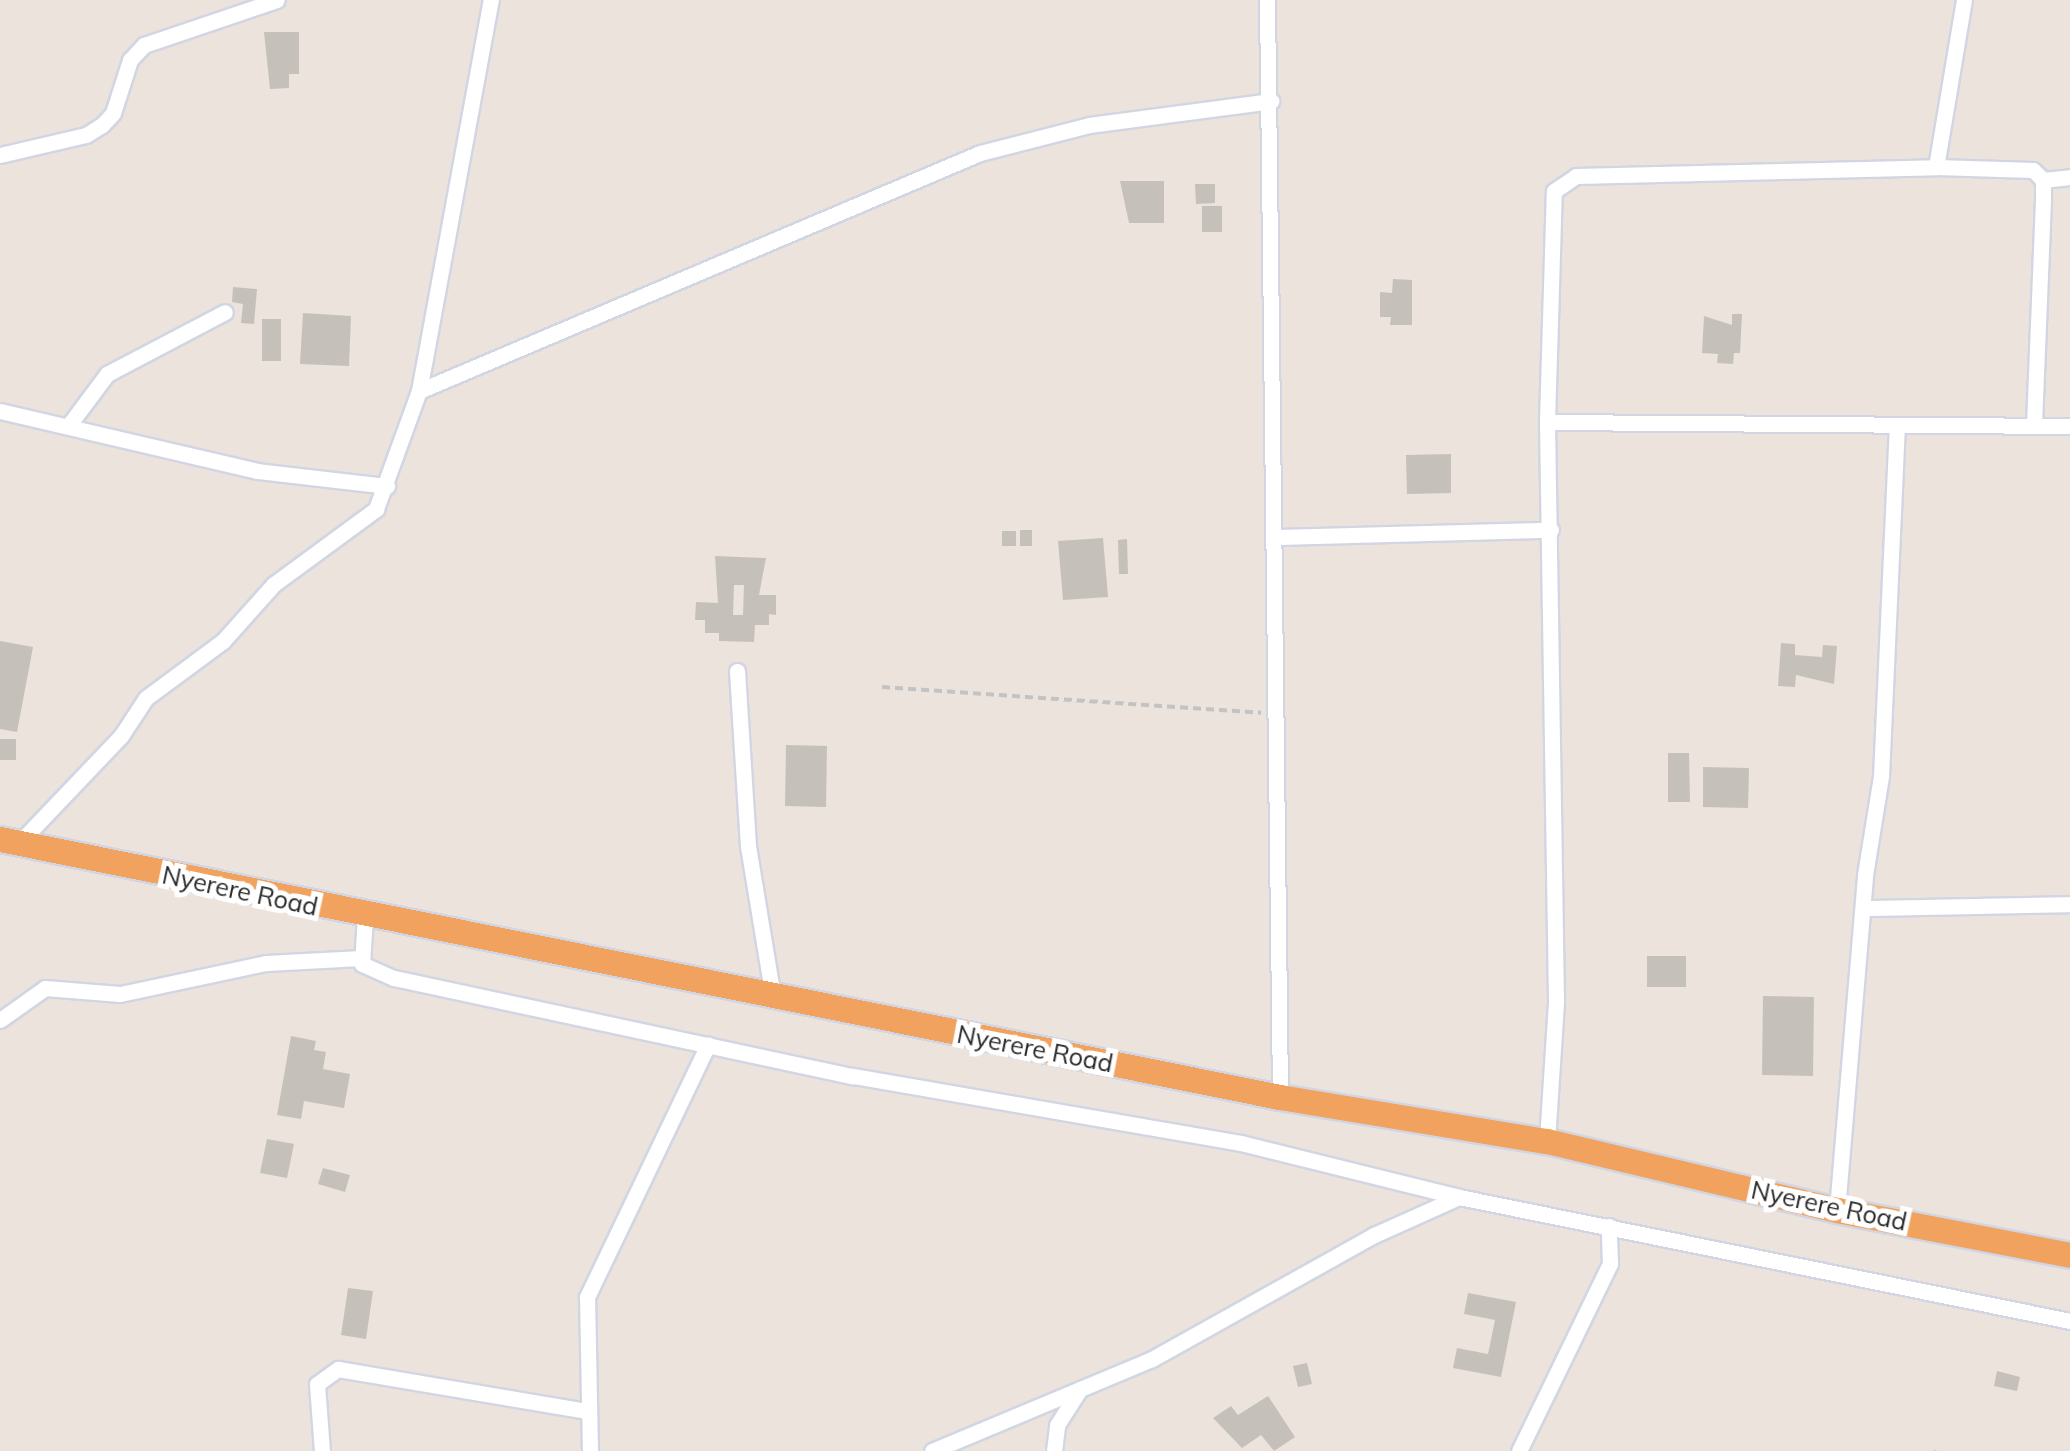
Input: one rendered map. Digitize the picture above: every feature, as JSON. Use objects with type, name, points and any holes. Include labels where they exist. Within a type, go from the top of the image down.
[{"type":"highway","name":"Nyerere Road","points":[[9,841],[365,918],[1280,1097],[1547,1141],[1838,1210],[2070,1255]]},
{"type":"street","points":[[0,155],[86,135],[102,125],[114,113],[130,60],[144,45],[277,0]]},
{"type":"street","points":[[9,841],[121,736],[146,698],[222,641],[274,584],[376,509],[419,391],[492,0]]},
{"type":"street","points":[[1267,0],[1280,714],[1280,1097]]},
{"type":"street","points":[[1936,166],[1964,0]]},
{"type":"street","points":[[419,391],[980,154],[1089,125],[1271,101]]},
{"type":"street","points":[[1547,1141],[1556,1001],[1548,422],[1551,201],[1562,183],[1576,176],[1936,166],[2022,168],[2043,180],[2070,177]]},
{"type":"street","points":[[2034,424],[2043,180]]},
{"type":"street","points":[[69,425],[106,374],[225,312]]},
{"type":"street","points":[[0,411],[257,471],[387,486]]},
{"type":"street","points":[[1548,422],[1898,428],[2070,426]]},
{"type":"street","points":[[1838,1210],[1880,776],[1898,428]]},
{"type":"street","points":[[1276,536],[1551,530]]},
{"type":"street","points":[[737,671],[748,846],[773,997]]},
{"type":"street","points":[[1865,908],[2070,904]]},
{"type":"street","points":[[365,918],[361,958],[365,968],[394,978],[708,1044],[1241,1143],[1460,1197],[2070,1321]]},
{"type":"street","points":[[0,1020],[45,988],[120,994],[248,966],[361,958]]},
{"type":"street","points":[[590,1451],[588,1297],[708,1044]]},
{"type":"street","points":[[932,1451],[1167,1351],[1374,1235],[1460,1197]]},
{"type":"street","points":[[1518,1451],[1610,1264],[1609,1226]]},
{"type":"street","points":[[322,1451],[317,1384],[338,1370],[587,1412]]},
{"type":"street","points":[[1054,1451],[1057,1424],[1080,1390]]},
{"type":"path","points":[[882,687],[1280,714]]},
{"type":"building","points":[[264,32],[299,32],[299,74],[289,74],[289,88],[270,89]]},
{"type":"building","points":[[1120,181],[1164,181],[1164,223],[1129,223]]},
{"type":"building","points":[[1195,184],[1215,184],[1215,203],[1196,204]]},
{"type":"building","points":[[1202,206],[1222,206],[1222,232],[1202,232]]},
{"type":"building","points":[[1393,279],[1412,280],[1412,325],[1390,325],[1391,317],[1380,317],[1380,292],[1392,293]]},
{"type":"building","points":[[233,287],[257,289],[254,324],[241,323],[243,304],[232,302]]},
{"type":"building","points":[[303,313],[351,316],[349,366],[300,364]]},
{"type":"building","points":[[1732,314],[1742,314],[1740,353],[1734,353],[1733,364],[1717,363],[1718,354],[1702,353],[1704,316],[1732,325]]},
{"type":"building","points":[[262,319],[281,319],[281,361],[262,361]]},
{"type":"building","points":[[1451,454],[1451,493],[1407,494],[1406,455]]},
{"type":"building","points":[[1020,530],[1032,530],[1032,546],[1020,546]]},
{"type":"building","points":[[1002,531],[1016,531],[1016,546],[1002,546]]},
{"type":"building","points":[[1103,538],[1108,597],[1063,600],[1058,541]]},
{"type":"building","points":[[1127,539],[1128,574],[1119,574],[1118,540]]},
{"type":"building","points":[[715,556],[766,558],[759,595],[776,595],[776,615],[769,614],[769,625],[755,625],[754,642],[719,641],[719,633],[705,633],[705,620],[695,620],[696,602],[718,603]],"holes":[[[734,585],[744,585],[743,615],[733,615]]]},
{"type":"building","points":[[0,641],[33,647],[17,732],[0,729]]},
{"type":"building","points":[[1781,643],[1795,644],[1795,655],[1822,657],[1823,645],[1837,646],[1834,684],[1796,675],[1795,687],[1778,686]]},
{"type":"building","points":[[0,739],[16,739],[16,760],[0,760]]},
{"type":"building","points":[[786,745],[827,746],[826,807],[785,806]]},
{"type":"building","points":[[1668,753],[1689,753],[1690,802],[1668,802]]},
{"type":"building","points":[[1703,767],[1749,768],[1748,808],[1703,807]]},
{"type":"building","points":[[1647,956],[1686,956],[1686,987],[1647,987]]},
{"type":"building","points":[[1763,996],[1814,997],[1813,1076],[1762,1075]]},
{"type":"building","points":[[291,1036],[316,1041],[314,1050],[326,1052],[323,1069],[350,1074],[344,1108],[304,1101],[301,1119],[277,1115]]},
{"type":"building","points":[[267,1139],[294,1144],[287,1178],[260,1173]]},
{"type":"building","points":[[323,1168],[350,1175],[345,1192],[318,1184]]},
{"type":"building","points":[[348,1288],[373,1291],[366,1339],[341,1335]]},
{"type":"building","points":[[1468,1293],[1516,1302],[1501,1377],[1453,1368],[1457,1348],[1488,1354],[1495,1320],[1464,1314]]},
{"type":"building","points":[[1307,1363],[1312,1384],[1298,1387],[1293,1366]]},
{"type":"building","points":[[1997,1371],[2020,1377],[2017,1391],[1994,1386]]},
{"type":"building","points":[[1268,1396],[1295,1437],[1274,1451],[1261,1435],[1242,1448],[1213,1418],[1231,1406],[1238,1415]]}]
